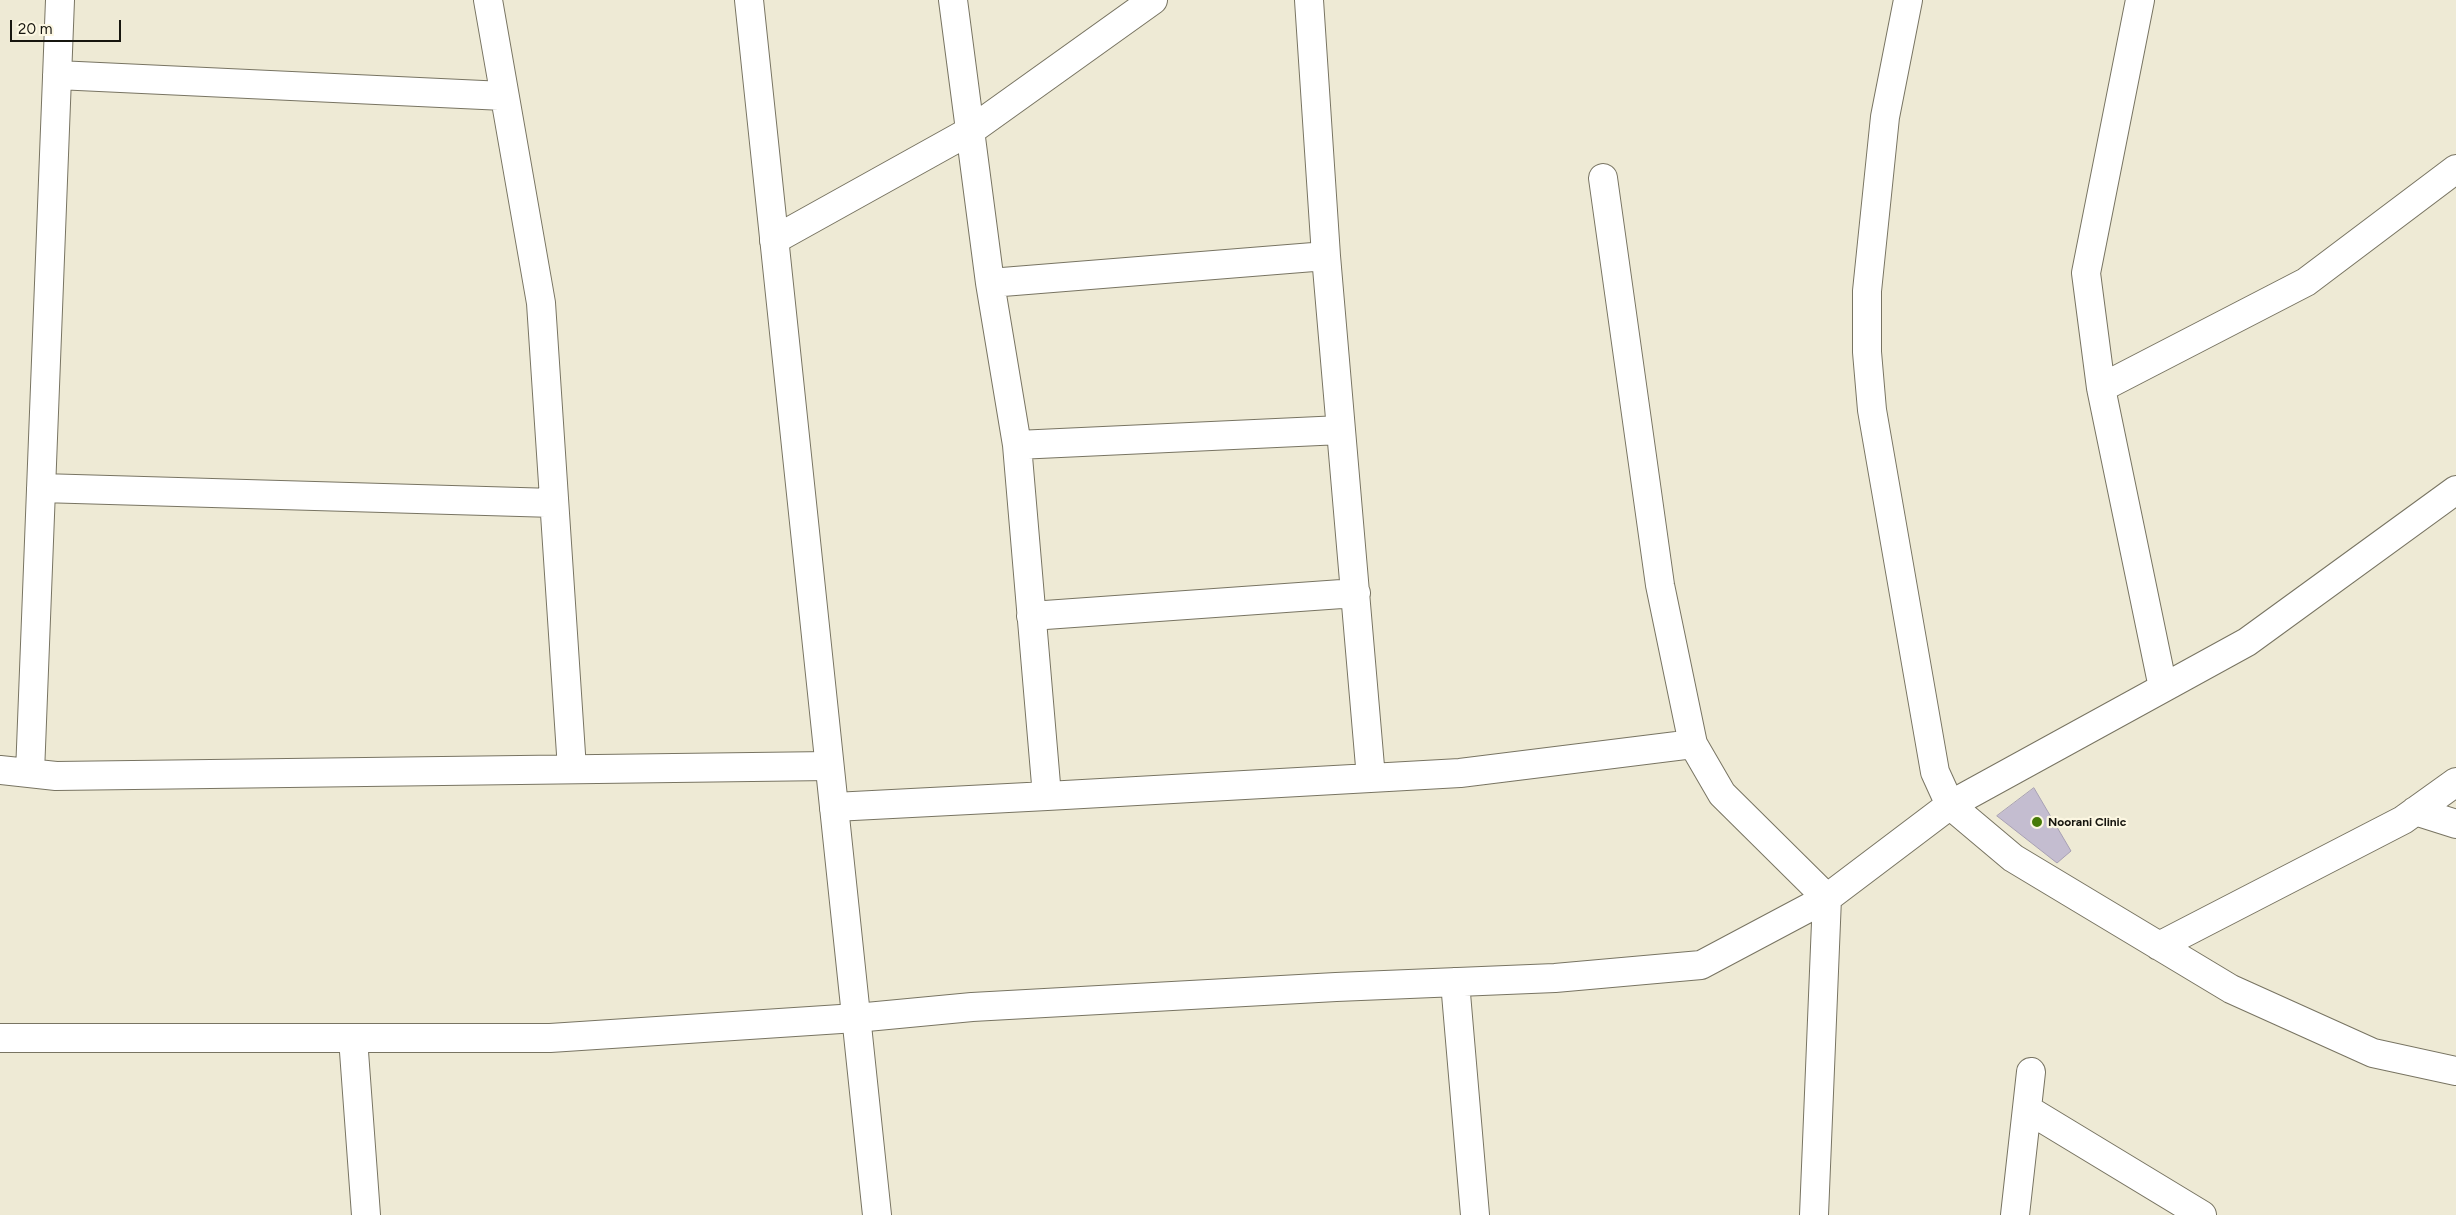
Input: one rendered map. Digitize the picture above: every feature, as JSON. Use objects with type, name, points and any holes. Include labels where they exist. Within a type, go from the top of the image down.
[{"type":"street","points":[[30,773],[60,0]]},
{"type":"street","points":[[488,0],[541,303],[572,769]]},
{"type":"street","points":[[749,0],[877,1215]]},
{"type":"street","points":[[952,0],[990,283],[1017,446],[1047,796]]},
{"type":"street","points":[[774,240],[970,131],[1153,0]]},
{"type":"street","points":[[1309,0],[1326,256],[1371,778]]},
{"type":"street","points":[[2140,0],[2086,273],[2100,388],[2163,688]]},
{"type":"street","points":[[1902,1],[1886,117],[1867,291],[1868,352],[1872,410],[1935,772],[1950,804],[2013,858],[2231,989],[2373,1053],[2456,1071]]},
{"type":"street","points":[[57,75],[504,96]]},
{"type":"street","points":[[2100,388],[2306,282],[2456,169]]},
{"type":"street","points":[[1603,178],[1660,585],[1693,744],[1722,794],[1827,898],[1814,1215]]},
{"type":"street","points":[[990,283],[1326,256]]},
{"type":"street","points":[[1017,446],[1341,430]]},
{"type":"street","points":[[41,488],[554,503]]},
{"type":"street","points":[[0,1038],[550,1038],[856,1018],[982,1007],[1555,978],[1701,965],[1827,898],[1950,804],[2247,642],[2456,490]]},
{"type":"street","points":[[1031,616],[1356,593]]},
{"type":"street","points":[[834,807],[1460,773],[1693,744]]},
{"type":"street","points":[[0,770],[56,776],[829,766]]},
{"type":"street","points":[[2159,946],[2394,824],[2456,782]]},
{"type":"street","points":[[2415,811],[2456,824]]},
{"type":"street","points":[[1455,982],[1475,1215]]},
{"type":"street","points":[[353,1038],[366,1215]]},
{"type":"street","points":[[2015,1215],[2031,1072]]},
{"type":"street","points":[[2027,1108],[2202,1215]]},
{"type":"building","points":[[2034,788],[2071,851],[2057,863],[1997,816]]},
{"type":"place","name":"Noorani Clinic","points":[[2037,822]]}]
